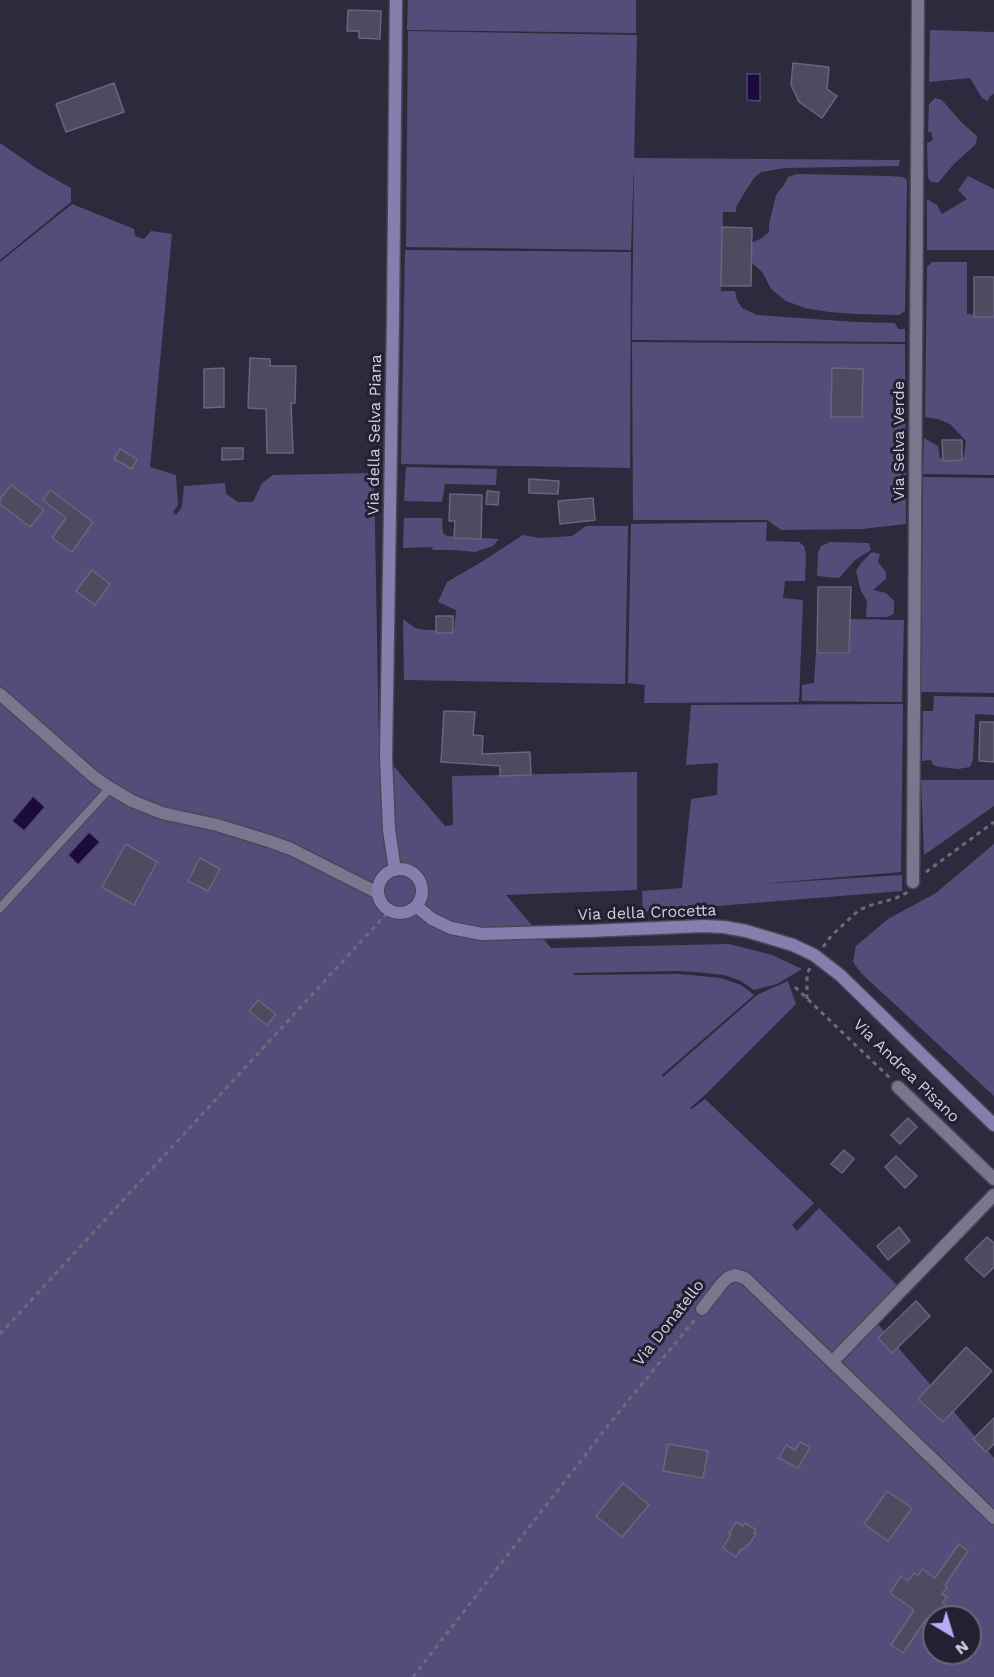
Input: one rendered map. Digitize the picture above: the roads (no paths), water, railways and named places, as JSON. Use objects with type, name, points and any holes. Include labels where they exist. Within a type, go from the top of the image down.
[{"type":"street","name":"Via della Selva Piana","points":[[394,870],[388,819],[386,758],[396,0]]},
{"type":"street","name":"Via Selva Verde","points":[[913,882],[918,0]]},
{"type":"street","points":[[0,694],[94,777],[110,789],[142,806],[162,813],[230,828],[270,841],[291,849],[378,893]]},
{"type":"street","points":[[394,870],[409,871],[419,880],[422,887],[422,894],[416,906],[410,911],[396,913],[380,900],[379,885],[388,873],[394,870]]},
{"type":"street","name":"Via della Crocetta","points":[[416,906],[432,920],[472,933],[689,926],[724,927],[777,939],[817,957],[840,975],[994,1125]]},
{"type":"street","name":"Via Andrea Pisano","points":[[898,1087],[994,1179]]},
{"type":"street","points":[[832,1361],[994,1195]]},
{"type":"street","name":"Via Donatello","points":[[702,1309],[723,1282],[735,1275],[745,1278],[994,1518]]},
{"type":"lane","points":[[0,908],[110,789]]}]
